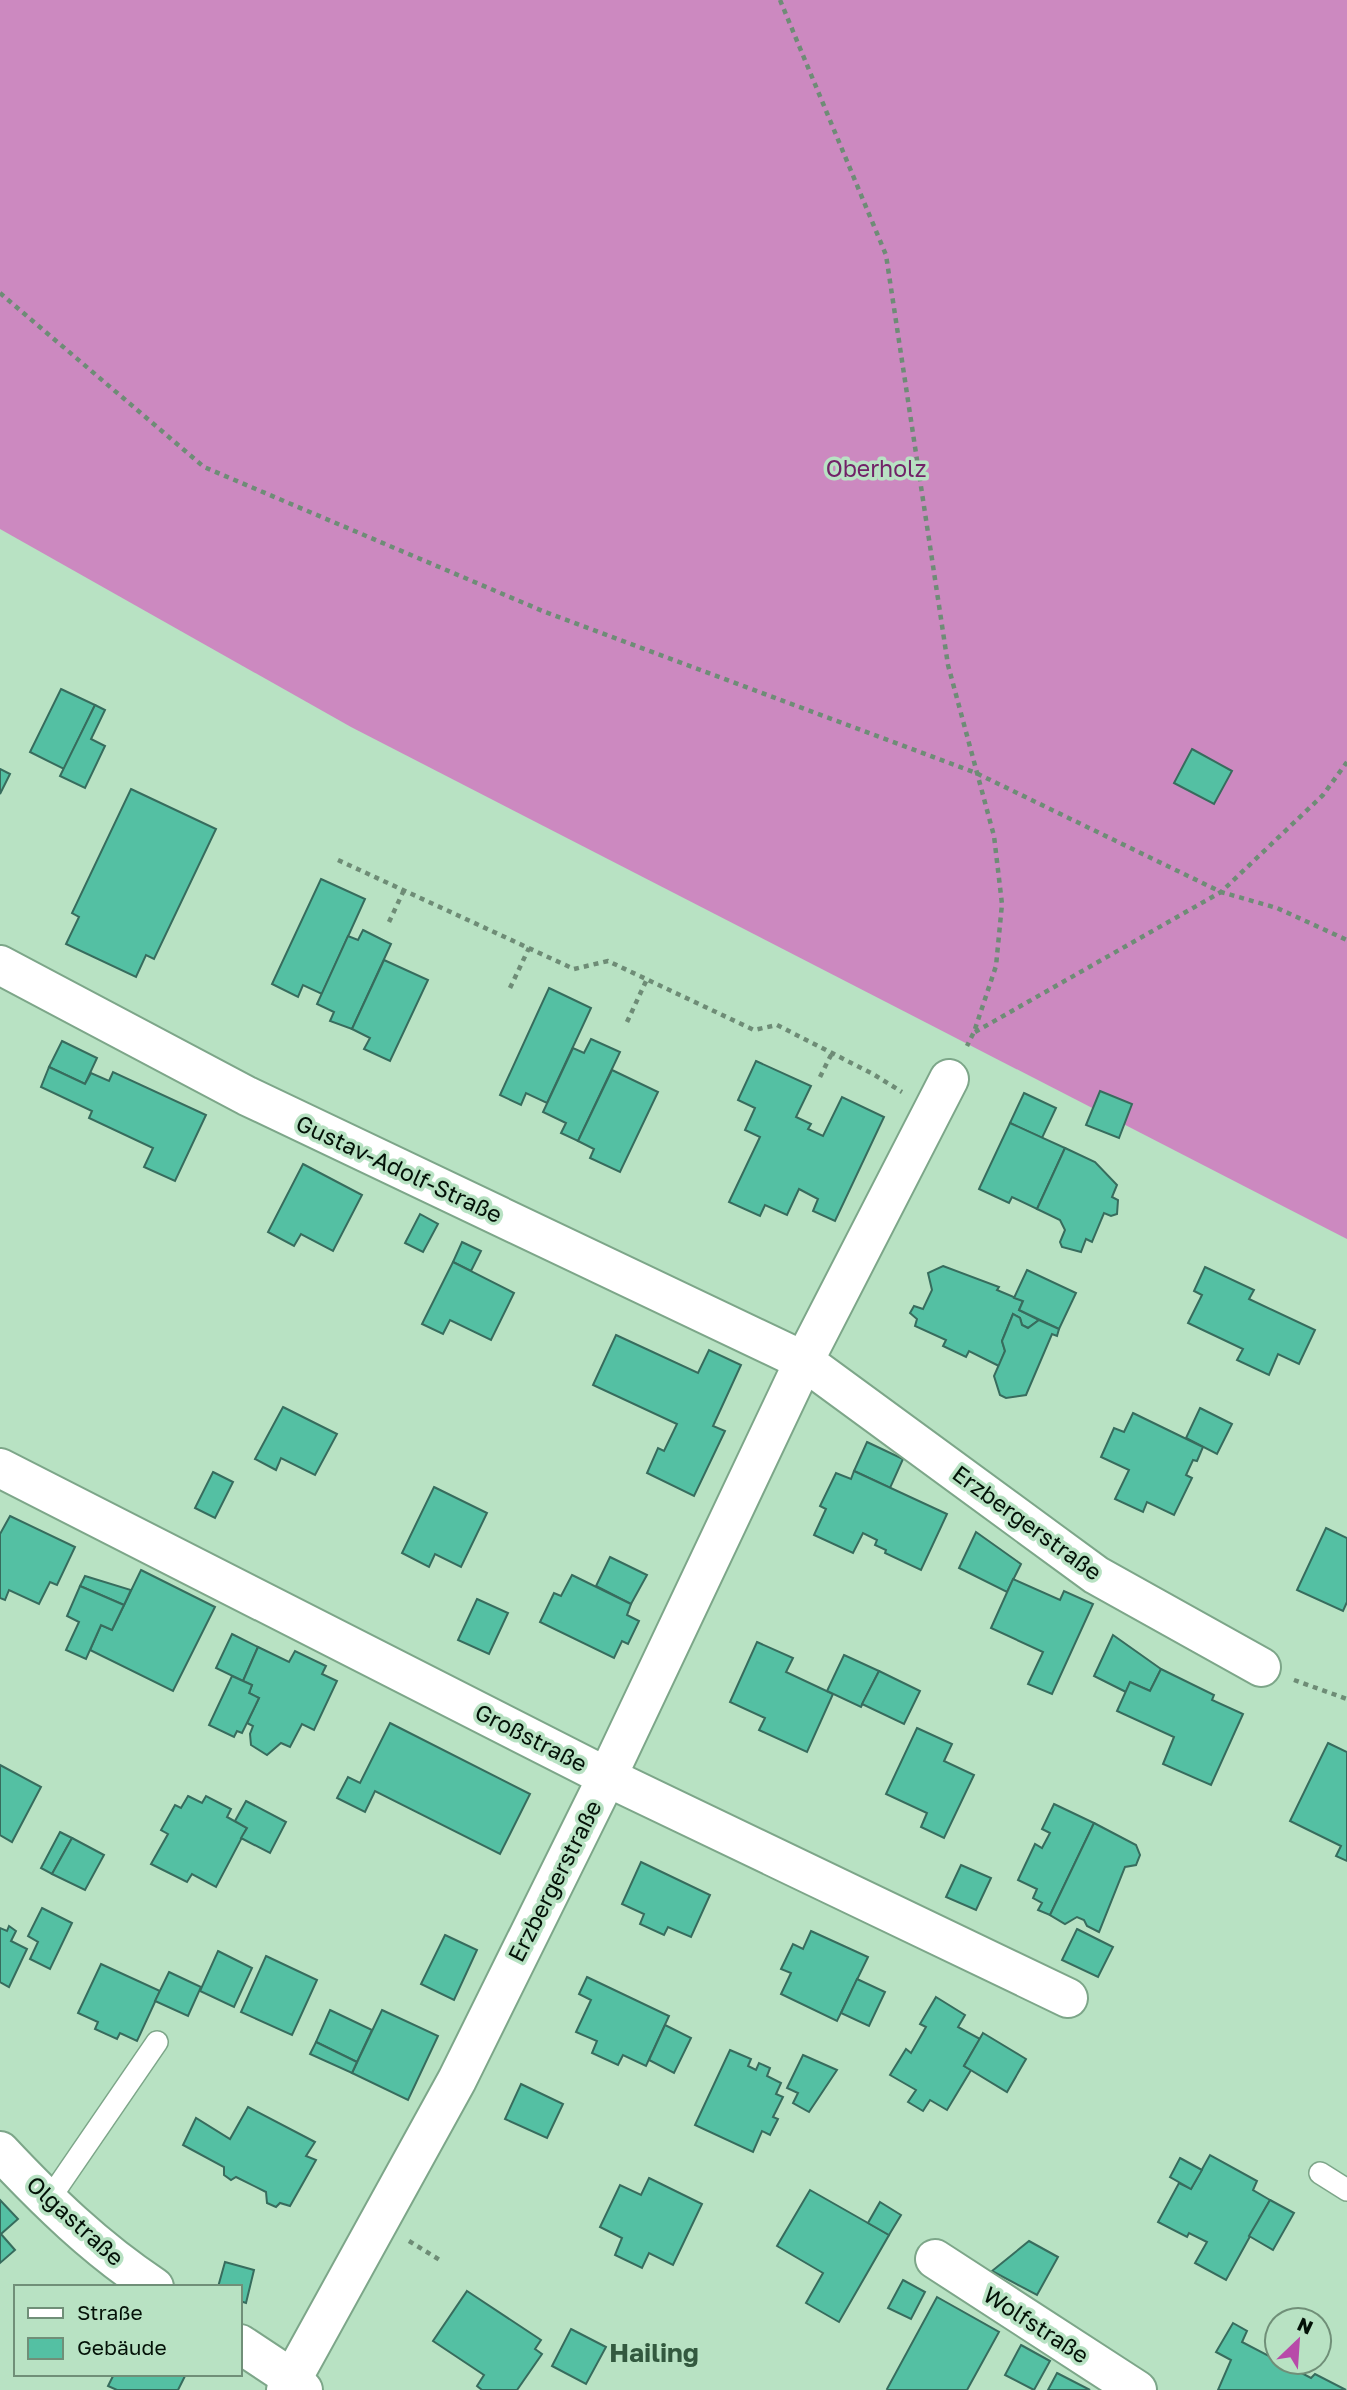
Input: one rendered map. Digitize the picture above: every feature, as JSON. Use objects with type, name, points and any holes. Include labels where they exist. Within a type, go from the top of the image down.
[{"type":"street","name":"Gustav-Adolf-Straße","points":[[0,965],[247,1096],[804,1361]]},
{"type":"street","name":"Erzbergerstraße","points":[[294,2386],[457,2080],[607,1777],[804,1361],[940,1095]]},
{"type":"street","name":"Erzbergerstraße","points":[[804,1361],[1096,1575],[1261,1667]]},
{"type":"street","name":"Großstraße","points":[[0,1468],[607,1777],[1068,1998]]},
{"type":"street","name":"Olgastraße","points":[[0,2151],[48,2202],[84,2235],[151,2285]]},
{"type":"street","name":"Wolfstraße","points":[[935,2259],[1137,2390]]},
{"type":"street","points":[[242,2346],[294,2386]]},
{"type":"lane","points":[[48,2202],[157,2042]]},
{"type":"lane","points":[[1320,2173],[1347,2190]]},
{"type":"path","points":[[338,860],[574,969],[608,961],[754,1030],[777,1025],[873,1074],[940,1095],[974,1032],[996,966],[1002,904],[994,836],[948,665],[886,255],[779,0]]},
{"type":"path","points":[[0,293],[204,467],[545,612],[976,773],[1221,892],[1277,908],[1347,940]]},
{"type":"path","points":[[974,1032],[1221,892],[1323,795],[1347,762]]},
{"type":"path","points":[[389,922],[404,890]]},
{"type":"path","points":[[510,988],[529,948]]},
{"type":"path","points":[[627,1023],[647,979]]},
{"type":"path","points":[[820,1077],[832,1053]]},
{"type":"path","points":[[1261,1667],[1347,1699]]},
{"type":"green space","name":"Oberholz","points":[[0,0],[1347,0],[1347,1239],[351,727],[0,529]]},
{"type":"building","points":[[61,689],[95,705],[64,769],[30,752]]},
{"type":"building","points":[[95,705],[105,710],[91,739],[105,746],[85,788],[60,776]]},
{"type":"building","points":[[1192,749],[1232,771],[1214,804],[1174,783]]},
{"type":"building","points":[[0,769],[10,774],[0,794]]},
{"type":"building","points":[[131,789],[216,829],[154,959],[146,955],[136,977],[66,944],[79,917],[72,913]]},
{"type":"building","points":[[321,879],[365,899],[322,994],[303,985],[298,997],[272,984]]},
{"type":"building","points":[[363,930],[391,944],[352,1029],[330,1021],[334,1012],[317,1004],[348,936],[358,940]]},
{"type":"building","points":[[384,960],[428,980],[390,1061],[364,1049],[370,1038],[352,1029]]},
{"type":"building","points":[[549,988],[591,1008],[547,1103],[526,1093],[521,1105],[500,1095]]},
{"type":"building","points":[[591,1039],[620,1052],[578,1141],[561,1133],[566,1123],[543,1112],[573,1048],[584,1053]]},
{"type":"building","points":[[62,1041],[97,1058],[85,1084],[49,1067]]},
{"type":"building","points":[[756,1061],[811,1086],[796,1117],[811,1124],[808,1129],[823,1136],[842,1097],[884,1117],[835,1221],[813,1211],[818,1199],[799,1189],[787,1215],[765,1205],[760,1216],[729,1202],[760,1137],[745,1130],[755,1108],[738,1100]]},
{"type":"building","points":[[49,1067],[85,1084],[91,1073],[109,1081],[113,1072],[206,1115],[175,1181],[144,1167],[153,1148],[89,1118],[92,1111],[41,1087]]},
{"type":"building","points":[[612,1070],[658,1092],[620,1172],[590,1158],[594,1149],[578,1141]]},
{"type":"building","points":[[1100,1091],[1132,1104],[1119,1138],[1086,1125]]},
{"type":"building","points":[[1024,1093],[1056,1108],[1042,1138],[1010,1123]]},
{"type":"building","points":[[1010,1123],[1065,1148],[1037,1209],[1012,1197],[1009,1203],[979,1189]]},
{"type":"building","points":[[1065,1148],[1095,1162],[1117,1185],[1112,1197],[1118,1200],[1117,1214],[1111,1216],[1104,1213],[1092,1242],[1086,1239],[1081,1252],[1062,1247],[1060,1242],[1065,1230],[1060,1220],[1037,1209]]},
{"type":"building","points":[[303,1164],[362,1195],[333,1251],[301,1234],[294,1246],[268,1232]]},
{"type":"building","points":[[420,1214],[438,1224],[423,1252],[405,1243]]},
{"type":"building","points":[[462,1242],[481,1251],[471,1271],[453,1262]]},
{"type":"building","points":[[453,1262],[514,1293],[491,1340],[450,1320],[443,1334],[422,1324]]},
{"type":"building","points":[[943,1266],[999,1287],[997,1290],[1023,1301],[1019,1310],[1039,1320],[1028,1328],[1013,1314],[1002,1341],[1005,1351],[999,1366],[969,1351],[966,1357],[943,1346],[946,1340],[915,1326],[917,1319],[910,1313],[914,1306],[923,1309],[932,1290],[928,1273]]},
{"type":"building","points":[[1205,1267],[1254,1290],[1249,1299],[1315,1330],[1299,1364],[1278,1354],[1269,1375],[1237,1360],[1243,1349],[1188,1323],[1202,1295],[1194,1291]]},
{"type":"building","points":[[1027,1270],[1076,1293],[1059,1329],[1019,1310],[1023,1301],[1014,1298]]},
{"type":"building","points":[[1013,1314],[1028,1328],[1039,1320],[1059,1329],[1057,1336],[1052,1334],[1026,1395],[1006,1398],[1000,1395],[994,1376],[1005,1351],[1002,1341]]},
{"type":"building","points":[[616,1335],[698,1373],[709,1350],[741,1365],[713,1426],[725,1431],[694,1496],[647,1473],[658,1448],[664,1451],[677,1424],[593,1385]]},
{"type":"building","points":[[283,1407],[337,1434],[315,1475],[281,1458],[276,1470],[255,1459]]},
{"type":"building","points":[[1200,1408],[1232,1424],[1217,1454],[1186,1438]]},
{"type":"building","points":[[1133,1413],[1203,1447],[1197,1461],[1193,1460],[1186,1475],[1192,1478],[1174,1515],[1147,1502],[1143,1512],[1115,1499],[1129,1470],[1101,1457],[1114,1428],[1124,1432]]},
{"type":"building","points":[[867,1442],[903,1459],[890,1488],[854,1471]]},
{"type":"building","points":[[854,1471],[947,1514],[921,1570],[885,1553],[886,1550],[875,1545],[877,1540],[863,1533],[853,1553],[814,1535],[826,1509],[820,1506],[836,1473],[851,1479]]},
{"type":"building","points":[[213,1472],[233,1482],[215,1518],[195,1508]]},
{"type":"building","points":[[434,1487],[487,1513],[461,1567],[435,1554],[429,1567],[402,1553]]},
{"type":"building","points":[[10,1516],[75,1547],[57,1585],[50,1582],[39,1604],[9,1590],[5,1600],[0,1598],[0,1534]]},
{"type":"building","points":[[1326,1528],[1347,1538],[1347,1602],[1343,1611],[1297,1590]]},
{"type":"building","points":[[976,1532],[1021,1564],[1007,1592],[959,1568]]},
{"type":"building","points":[[610,1557],[647,1575],[631,1604],[596,1586]]},
{"type":"building","points":[[141,1570],[215,1607],[173,1691],[90,1650],[101,1625],[112,1630]]},
{"type":"building","points":[[572,1575],[631,1604],[627,1615],[639,1621],[628,1644],[622,1641],[614,1658],[540,1622],[554,1593],[561,1596]]},
{"type":"building","points":[[85,1576],[131,1590],[124,1605],[80,1586]]},
{"type":"building","points":[[1013,1579],[1060,1600],[1064,1591],[1093,1604],[1052,1694],[1028,1684],[1043,1652],[991,1628]]},
{"type":"building","points":[[80,1586],[124,1605],[112,1630],[101,1625],[86,1659],[66,1650],[79,1622],[67,1616]]},
{"type":"building","points":[[477,1599],[508,1613],[489,1654],[458,1640]]},
{"type":"building","points":[[232,1634],[258,1647],[243,1681],[216,1668]]},
{"type":"building","points":[[1113,1635],[1161,1669],[1150,1691],[1130,1682],[1126,1692],[1094,1676]]},
{"type":"building","points":[[757,1642],[793,1658],[786,1672],[833,1694],[807,1752],[759,1730],[765,1718],[730,1702]]},
{"type":"building","points":[[258,1647],[289,1662],[295,1651],[326,1666],[322,1674],[337,1681],[314,1730],[302,1724],[290,1747],[281,1743],[267,1755],[251,1745],[250,1734],[253,1726],[247,1723],[259,1698],[249,1693],[252,1685],[243,1681]]},
{"type":"building","points":[[844,1655],[879,1671],[861,1707],[827,1691]]},
{"type":"building","points":[[1161,1669],[1214,1695],[1212,1700],[1243,1714],[1211,1785],[1163,1764],[1174,1737],[1117,1711],[1130,1682],[1150,1691]]},
{"type":"building","points":[[879,1671],[920,1691],[904,1724],[862,1704]]},
{"type":"building","points":[[232,1676],[252,1685],[249,1693],[259,1698],[242,1733],[237,1731],[234,1737],[209,1725]]},
{"type":"building","points":[[390,1723],[530,1794],[500,1854],[375,1791],[365,1812],[337,1798],[348,1777],[360,1783]]},
{"type":"building","points":[[917,1728],[952,1744],[944,1761],[974,1775],[944,1838],[921,1827],[927,1813],[886,1794]]},
{"type":"building","points":[[1328,1743],[1347,1752],[1347,1861],[1336,1856],[1341,1846],[1290,1821]]},
{"type":"building","points":[[0,1765],[41,1787],[12,1842],[0,1835]]},
{"type":"building","points":[[188,1796],[202,1803],[206,1796],[231,1809],[227,1817],[247,1828],[216,1887],[192,1874],[187,1882],[151,1864],[168,1834],[161,1830],[175,1805],[181,1808]]},
{"type":"building","points":[[246,1801],[286,1822],[270,1853],[241,1838],[247,1828],[235,1821]]},
{"type":"building","points":[[1054,1804],[1094,1823],[1050,1915],[1038,1910],[1042,1903],[1033,1898],[1037,1889],[1018,1880],[1035,1844],[1042,1848],[1050,1833],[1042,1829]]},
{"type":"building","points":[[1094,1823],[1136,1845],[1140,1855],[1136,1865],[1125,1867],[1099,1932],[1077,1917],[1065,1924],[1050,1915]]},
{"type":"building","points":[[60,1832],[72,1838],[52,1874],[41,1868]]},
{"type":"building","points":[[72,1838],[104,1855],[85,1890],[52,1874]]},
{"type":"building","points":[[641,1862],[710,1895],[691,1937],[668,1927],[664,1935],[640,1924],[644,1914],[622,1904]]},
{"type":"building","points":[[961,1865],[991,1878],[976,1910],[946,1897]]},
{"type":"building","points":[[42,1908],[72,1923],[50,1969],[30,1959],[38,1942],[28,1936]]},
{"type":"building","points":[[9,1926],[16,1931],[11,1941],[27,1949],[9,1987],[0,1982],[0,1928],[7,1931]]},
{"type":"building","points":[[1077,1929],[1113,1947],[1098,1977],[1062,1960]]},
{"type":"building","points":[[811,1931],[868,1957],[837,2021],[781,1994],[791,1973],[781,1969],[793,1944],[803,1949]]},
{"type":"building","points":[[445,1935],[477,1950],[454,2000],[421,1984]]},
{"type":"building","points":[[218,1951],[252,1968],[234,2007],[200,1991]]},
{"type":"building","points":[[266,1956],[317,1980],[292,2035],[241,2012]]},
{"type":"building","points":[[101,1964],[160,1991],[137,2041],[120,2033],[117,2039],[95,2029],[98,2022],[78,2013]]},
{"type":"building","points":[[169,1972],[201,1987],[188,2016],[155,2001]]},
{"type":"building","points":[[587,1977],[669,2016],[646,2066],[623,2055],[618,2065],[592,2053],[597,2041],[576,2032],[591,2000],[579,1994]]},
{"type":"building","points":[[857,1979],[885,1992],[869,2026],[841,2013]]},
{"type":"building","points":[[936,1997],[965,2015],[958,2027],[980,2039],[964,2066],[971,2070],[947,2110],[930,2100],[923,2111],[908,2102],[916,2090],[890,2075],[906,2049],[911,2053],[926,2027],[920,2024]]},
{"type":"building","points":[[330,2010],[372,2030],[357,2062],[316,2042]]},
{"type":"building","points":[[382,2010],[438,2036],[408,2100],[352,2073]]},
{"type":"building","points":[[665,2025],[691,2038],[674,2073],[649,2060]]},
{"type":"building","points":[[983,2033],[1026,2059],[1007,2092],[964,2066]]},
{"type":"building","points":[[316,2042],[357,2062],[352,2073],[310,2054]]},
{"type":"building","points":[[730,2050],[751,2059],[748,2066],[756,2070],[759,2063],[770,2068],[767,2076],[781,2083],[776,2094],[783,2097],[773,2117],[778,2119],[770,2135],[762,2131],[753,2152],[695,2125]]},
{"type":"building","points":[[803,2055],[837,2070],[809,2112],[793,2103],[798,2093],[787,2088]]},
{"type":"building","points":[[521,2084],[563,2104],[547,2138],[505,2119]]},
{"type":"building","points":[[248,2107],[315,2142],[306,2156],[316,2160],[290,2206],[280,2203],[276,2207],[267,2203],[266,2192],[236,2177],[231,2180],[224,2175],[224,2167],[183,2145],[196,2118],[230,2139]]},
{"type":"building","points":[[1210,2155],[1257,2181],[1253,2190],[1270,2200],[1226,2280],[1195,2263],[1207,2242],[1189,2233],[1187,2237],[1158,2222],[1179,2183],[1191,2189]]},
{"type":"building","points":[[1180,2158],[1202,2170],[1191,2189],[1170,2177]]},
{"type":"building","points":[[649,2178],[702,2204],[673,2265],[649,2253],[642,2268],[615,2255],[622,2238],[600,2227],[620,2185],[641,2195]]},
{"type":"building","points":[[810,2190],[889,2235],[839,2322],[806,2303],[823,2273],[777,2246]]},
{"type":"building","points":[[0,2200],[18,2219],[1,2234],[15,2250],[0,2263]]},
{"type":"building","points":[[1270,2200],[1294,2213],[1273,2250],[1249,2236]]},
{"type":"building","points":[[880,2202],[901,2215],[889,2235],[868,2223]]},
{"type":"building","points":[[1029,2241],[1058,2257],[1037,2295],[992,2271]]},
{"type":"building","points":[[225,2262],[254,2270],[246,2303],[242,2302],[242,2285],[219,2285]]},
{"type":"building","points":[[903,2280],[925,2292],[911,2319],[888,2308]]},
{"type":"building","points":[[467,2291],[541,2340],[535,2349],[542,2354],[517,2390],[482,2390],[477,2386],[484,2375],[433,2341]]},
{"type":"building","points":[[937,2297],[999,2332],[967,2390],[888,2390],[887,2389]]},
{"type":"building","points":[[1233,2323],[1247,2331],[1242,2342],[1263,2353],[1263,2376],[1319,2376],[1346,2390],[1218,2390],[1231,2360],[1216,2352]]},
{"type":"building","points":[[571,2329],[606,2347],[586,2384],[552,2366]]},
{"type":"building","points":[[1021,2345],[1050,2361],[1034,2390],[1005,2375]]},
{"type":"building","points":[[1057,2373],[1090,2390],[1048,2390]]},
{"type":"building","points":[[113,2376],[185,2376],[178,2390],[117,2390],[108,2386]]},
{"type":"district","name":"Hailing","points":[[654,2353]]}]
